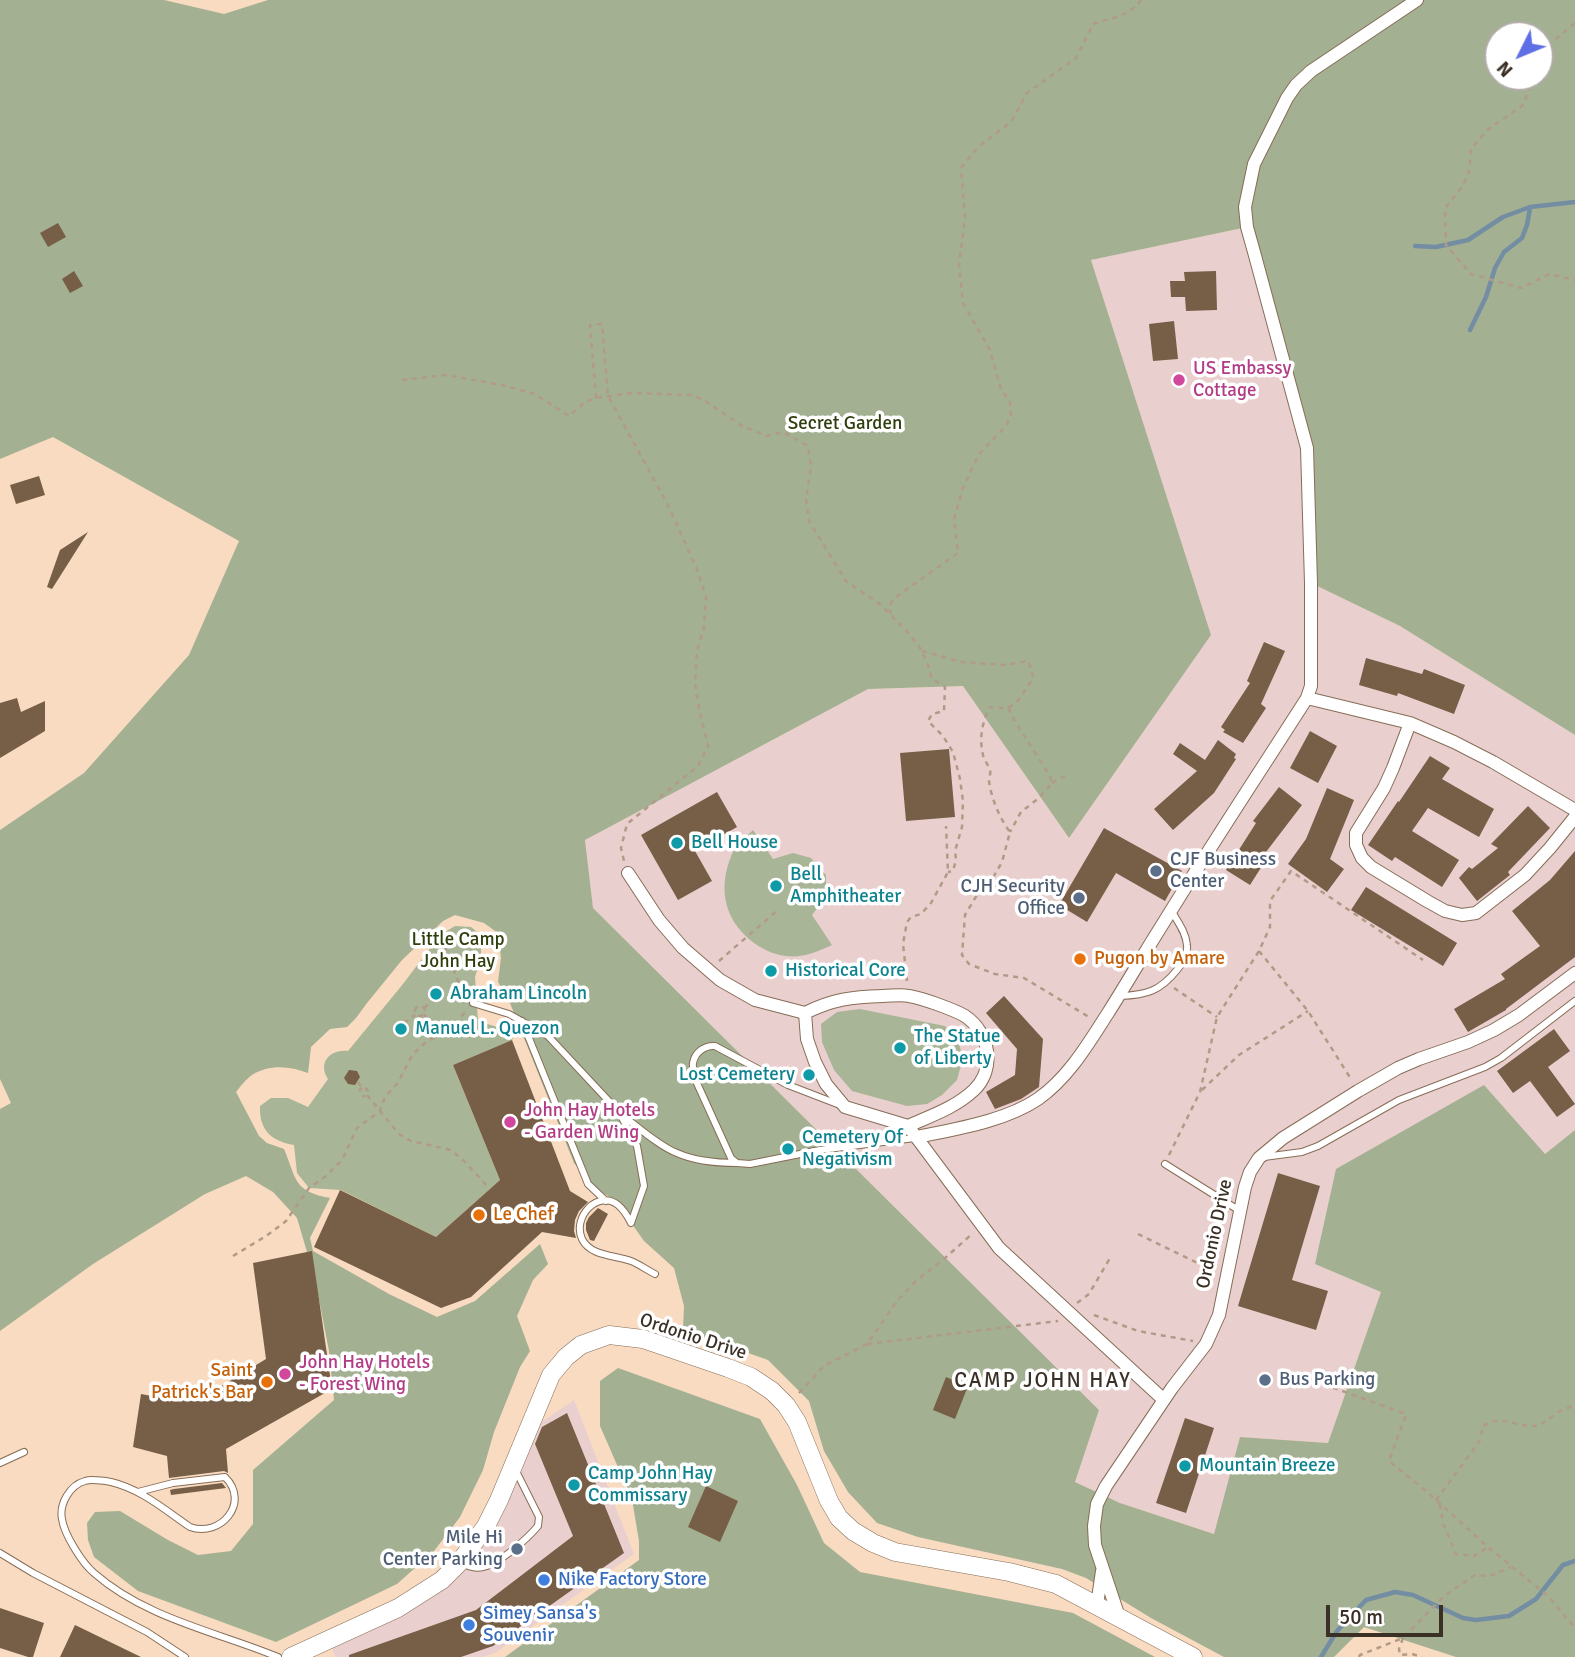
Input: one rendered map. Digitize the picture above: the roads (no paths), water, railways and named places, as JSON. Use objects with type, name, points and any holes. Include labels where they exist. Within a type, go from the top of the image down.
[{"type":"street","points":[[917,1137],[1012,1112],[1035,1101],[1068,1073],[1307,698],[1311,686],[1311,583],[1307,448],[1247,227],[1245,207],[1254,164],[1296,85],[1311,71],[1417,0]]},
{"type":"street","points":[[1307,698],[1410,723],[1493,762],[1575,810]]},
{"type":"street","points":[[1410,723],[1384,788],[1356,833],[1356,845],[1362,858],[1371,867],[1427,901],[1445,911],[1462,915],[1476,912],[1525,875],[1575,817]]},
{"type":"street","points":[[628,873],[659,920],[683,948],[720,980],[755,1000],[805,1013],[823,1004],[850,998],[908,995],[965,1016],[984,1039],[988,1053],[988,1067],[984,1079],[948,1108],[908,1126]]},
{"type":"street","name":"Ordonio Drive","points":[[1119,1617],[1096,1545],[1094,1526],[1097,1504],[1164,1399],[1206,1344],[1219,1315],[1245,1187],[1259,1158],[1283,1138],[1358,1090],[1398,1068],[1494,1030],[1519,1015],[1575,973]]},
{"type":"street","points":[[805,1013],[807,1039],[815,1062],[826,1084],[845,1107],[908,1126],[999,1248],[1164,1399]]},
{"type":"street","name":"Ordonio Drive","points":[[291,1657],[398,1608],[442,1580],[459,1563],[486,1526],[551,1375],[566,1357],[581,1345],[609,1335],[643,1339],[728,1368],[751,1377],[772,1391],[786,1405],[797,1422],[829,1501],[839,1518],[853,1531],[873,1543],[895,1552],[1009,1572],[1056,1584],[1193,1657]]},
{"type":"street","name":"Ordonio Drive","points":[[1097,1605],[1103,1567]]},
{"type":"lane","points":[[1118,996],[1147,993],[1166,983],[1181,965],[1187,947],[1171,910]]},
{"type":"lane","points":[[1259,1158],[1318,1146],[1399,1100],[1485,1067],[1501,1058],[1575,1001]]},
{"type":"lane","points":[[473,1003],[509,1014],[548,1036],[619,1112],[642,1131],[677,1153],[713,1163],[751,1164],[820,1150],[917,1137]]},
{"type":"lane","points":[[522,1021],[588,1184],[606,1201],[618,1205],[631,1223],[644,1186],[637,1146],[619,1112]]},
{"type":"lane","points":[[737,1163],[731,1157],[696,1081],[693,1061],[703,1048],[715,1045],[788,1085],[845,1107]]},
{"type":"lane","points":[[1165,1164],[1240,1211]]},
{"type":"lane","points":[[606,1201],[589,1207],[580,1220],[581,1237],[585,1244],[598,1253],[635,1262],[655,1274]]},
{"type":"lane","points":[[0,1463],[24,1452]]},
{"type":"lane","points":[[459,1563],[478,1568],[487,1567],[538,1527],[539,1517],[514,1466]]},
{"type":"lane","points":[[138,1492],[219,1476],[225,1477],[233,1485],[236,1495],[235,1505],[224,1521],[210,1529],[197,1530],[138,1492],[111,1482],[85,1480],[65,1498],[61,1510],[62,1521],[74,1547],[92,1572],[119,1592],[149,1608],[278,1657]]},
{"type":"lane","points":[[0,1553],[147,1632],[186,1657]]},
{"type":"waterway","points":[[1415,246],[1436,247],[1468,240],[1503,217],[1530,207],[1575,202]]},
{"type":"waterway","points":[[1470,330],[1504,252],[1522,238],[1530,208]]},
{"type":"waterway","points":[[1321,1657],[1337,1631],[1366,1600],[1395,1592],[1413,1595],[1463,1618],[1476,1620],[1509,1616],[1536,1599],[1563,1565],[1575,1561]]},
{"type":"place","name":"US Embassy Cottage","points":[[1179,380]]},
{"type":"place","name":"Bell House","points":[[677,843]]},
{"type":"place","name":"CJF Business Center","points":[[1156,871]]},
{"type":"place","name":"Bell Amphitheater","points":[[776,886]]},
{"type":"place","name":"CJH Security Office","points":[[1079,898]]},
{"type":"place","name":"Pugon by Amare","points":[[1080,959]]},
{"type":"place","name":"Historical Core","points":[[771,971]]},
{"type":"place","name":"Abraham Lincoln","points":[[436,994]]},
{"type":"place","name":"Manuel L. Quezon","points":[[401,1029]]},
{"type":"place","name":"The Statue of Liberty","points":[[900,1048]]},
{"type":"place","name":"Lost Cemetery","points":[[809,1075]]},
{"type":"place","name":"John Hay Hotels - Garden Wing","points":[[510,1122]]},
{"type":"place","name":"Cemetery Of Negativism","points":[[788,1149]]},
{"type":"place","name":"Le Chef","points":[[479,1215]]},
{"type":"place","name":"John Hay Hotels - Forest Wing","points":[[285,1374]]},
{"type":"place","name":"Bus Parking","points":[[1265,1380]]},
{"type":"place","name":"Saint Patrick's Bar","points":[[267,1382]]},
{"type":"place","name":"Mountain Breeze","points":[[1185,1466]]},
{"type":"place","name":"Camp John Hay Commissary","points":[[574,1485]]},
{"type":"place","name":"Mile Hi Center Parking","points":[[517,1549]]},
{"type":"place","name":"Nike Factory Store","points":[[544,1580]]},
{"type":"place","name":"Simey Sansa's Souvenir","points":[[469,1625]]},
{"type":"district","name":"CAMP JOHN HAY","points":[[1043,1381]]},
{"type":"park label","name":"Secret Garden","points":[[845,424]]},
{"type":"park label","name":"Little Camp John Hay","points":[[458,951]]}]
